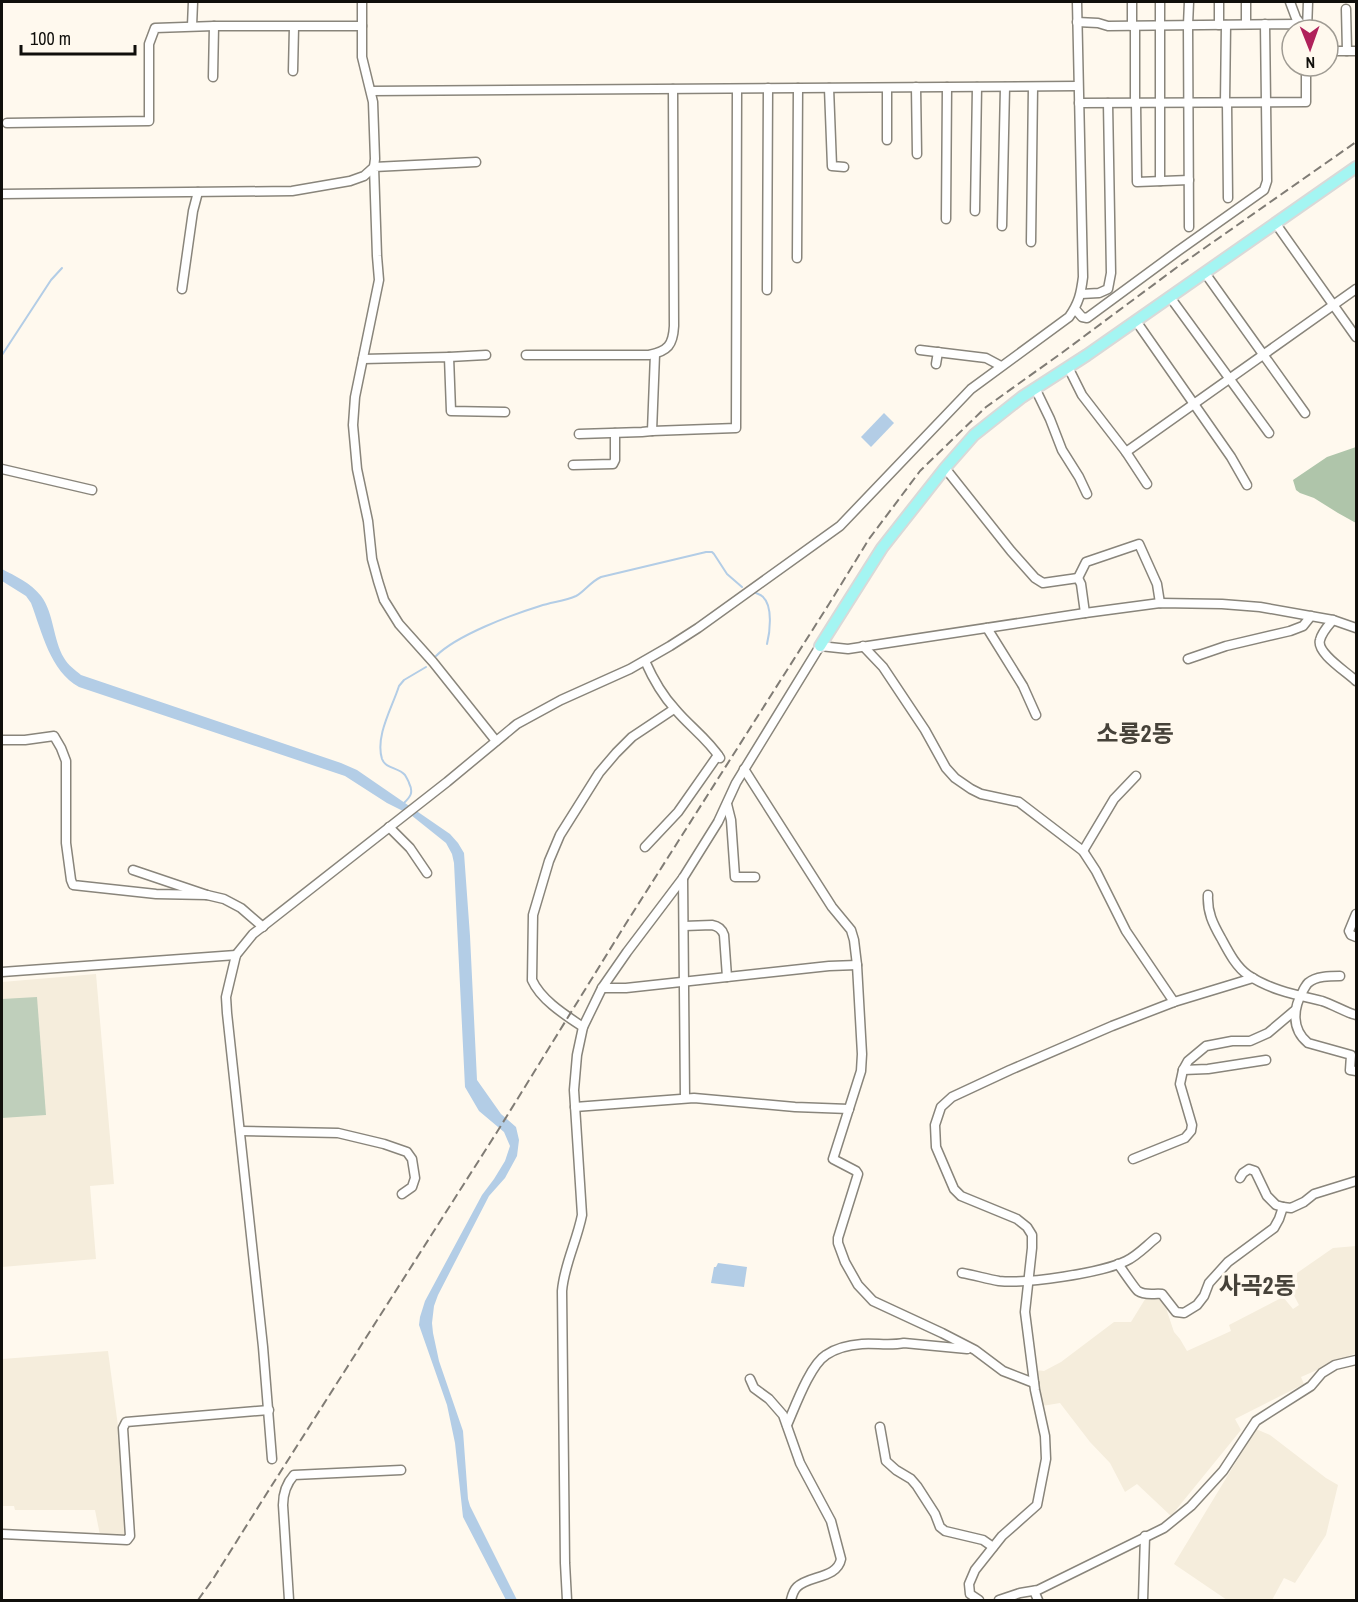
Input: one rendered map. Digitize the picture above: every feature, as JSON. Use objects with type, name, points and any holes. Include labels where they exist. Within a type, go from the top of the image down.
[{"type":"main road","points":[[820,646],[882,548],[974,435],[998,414],[1035,388],[1356,170]]},
{"type":"street","points":[[192,26],[193,2]]},
{"type":"street","points":[[362,2],[362,57],[373,102],[376,256],[379,280],[355,397],[353,426],[357,469],[368,520],[372,560],[384,600],[399,624],[433,662],[496,741]]},
{"type":"street","points":[[272,1459],[269,1410],[226,997],[236,955],[263,927],[465,768],[517,724],[645,661],[698,628],[840,526],[971,389],[1069,316],[1082,294],[1083,277],[1077,2]]},
{"type":"street","points":[[1132,2],[1137,182],[1188,180]]},
{"type":"street","points":[[1160,2],[1160,181]]},
{"type":"street","points":[[1189,2],[1189,227]]},
{"type":"street","points":[[1219,2],[1226,103],[1228,198]]},
{"type":"street","points":[[1246,2],[1246,24]]},
{"type":"street","points":[[1290,2],[1296,18]]},
{"type":"street","points":[[1306,18],[1308,2]]},
{"type":"street","points":[[1346,9],[1352,51]]},
{"type":"street","points":[[1077,22],[1098,22],[1108,26],[1280,26]]},
{"type":"street","points":[[1075,309],[1082,317],[1087,318],[1264,190],[1267,181],[1265,24]]},
{"type":"street","points":[[213,77],[214,26]]},
{"type":"street","points":[[7,123],[149,121],[149,44],[155,28],[362,26]]},
{"type":"street","points":[[293,70],[294,27]]},
{"type":"street","points":[[1079,103],[1306,102],[1306,78]]},
{"type":"street","points":[[371,91],[1078,86]]},
{"type":"street","points":[[916,87],[917,154]]},
{"type":"street","points":[[946,219],[947,87]]},
{"type":"street","points":[[975,212],[977,87]]},
{"type":"street","points":[[1002,226],[1005,87]]},
{"type":"street","points":[[1031,242],[1033,87]]},
{"type":"street","points":[[767,290],[768,88]]},
{"type":"street","points":[[797,258],[798,88]]},
{"type":"street","points":[[829,88],[832,166],[844,167]]},
{"type":"street","points":[[887,88],[887,140]]},
{"type":"street","points":[[526,355],[649,355],[660,353],[668,347],[674,336],[674,89]]},
{"type":"street","points":[[579,434],[736,428],[737,89]]},
{"type":"street","points":[[1082,294],[1099,293],[1108,289],[1111,273],[1108,103]]},
{"type":"street","points":[[2,194],[292,191],[350,181],[364,176],[374,167],[476,162]]},
{"type":"street","points":[[182,289],[198,192]]},
{"type":"street","points":[[1276,224],[1356,337]]},
{"type":"street","points":[[1205,273],[1305,413]]},
{"type":"street","points":[[1126,452],[1356,289]]},
{"type":"street","points":[[1170,297],[1269,433]]},
{"type":"street","points":[[1136,321],[1231,457],[1247,485]]},
{"type":"street","points":[[921,350],[986,358],[1001,366]]},
{"type":"street","points":[[936,364],[938,352]]},
{"type":"street","points":[[652,430],[655,354]]},
{"type":"street","points":[[363,359],[486,355]]},
{"type":"street","points":[[449,357],[451,411],[506,412]]},
{"type":"street","points":[[1068,367],[1082,395],[1126,452],[1147,484]]},
{"type":"street","points":[[1035,388],[1062,450],[1087,494]]},
{"type":"street","points":[[573,465],[613,464],[615,433]]},
{"type":"street","points":[[945,468],[1035,578],[1043,583],[1078,579]]},
{"type":"street","points":[[2,469],[92,490]]},
{"type":"street","points":[[1078,579],[1086,562],[1139,544],[1157,584],[1160,603]]},
{"type":"street","points":[[1078,579],[1081,584],[1085,613]]},
{"type":"street","points":[[567,1600],[562,1291],[563,1275],[582,1215],[574,1090],[577,1055],[583,1027],[602,988],[683,878],[718,822],[744,770],[820,646],[848,649],[1160,603],[1260,607],[1333,620],[1356,628]]},
{"type":"street","points":[[1188,659],[1226,646],[1290,632],[1303,626],[1311,616]]},
{"type":"street","points":[[1333,620],[1319,640],[1322,651],[1356,681]]},
{"type":"street","points":[[987,628],[1023,686],[1036,715]]},
{"type":"street","points":[[863,646],[883,668],[925,730],[946,768],[955,778],[981,794],[1019,802],[1083,851],[1096,871],[1126,931],[1174,1002]]},
{"type":"street","points":[[645,661],[659,689],[674,709],[719,756],[678,812],[645,847]]},
{"type":"street","points":[[583,1027],[545,998],[532,980],[533,915],[549,861],[560,835],[599,773],[632,737],[674,709]]},
{"type":"street","points":[[2,740],[54,736],[61,748],[66,761],[66,843],[73,885],[156,894],[207,895]]},
{"type":"street","points":[[744,770],[832,908],[851,930],[854,940],[862,1054],[861,1071],[833,1159],[858,1174],[838,1238],[844,1262],[858,1285],[873,1301],[942,1332],[975,1350],[1003,1371],[1034,1383]]},
{"type":"street","points":[[1083,851],[1114,799],[1136,776]]},
{"type":"street","points":[[726,804],[731,820],[735,877],[754,877]]},
{"type":"street","points":[[389,827],[410,848],[427,873]]},
{"type":"street","points":[[133,870],[207,895],[224,898],[241,908],[263,927]]},
{"type":"street","points":[[683,878],[685,1098]]},
{"type":"street","points":[[1208,895],[1207,906],[1211,920],[1231,957],[1247,975],[1273,987],[1324,1002],[1356,1015]]},
{"type":"street","points":[[1356,914],[1349,931],[1350,935],[1356,937]]},
{"type":"street","points":[[684,926],[712,925],[722,930],[727,977]]},
{"type":"street","points":[[2,972],[236,955]]},
{"type":"street","points":[[602,988],[626,988],[857,965]]},
{"type":"street","points":[[1340,976],[1320,977],[1307,983],[1294,1011],[1295,1022],[1308,1043],[1351,1055],[1350,1070],[1356,1071]]},
{"type":"street","points":[[979,1600],[970,1593],[969,1584],[975,1570],[1002,1536],[1037,1505],[1046,1459],[1045,1436],[1034,1383],[1025,1312],[1032,1235],[1027,1227],[1017,1220],[961,1196],[954,1189],[936,1147],[935,1125],[941,1107],[952,1097],[1112,1026],[1174,1002],[1253,978]]},
{"type":"street","points":[[1133,1159],[1185,1138],[1191,1131],[1192,1125],[1180,1084],[1188,1061],[1206,1046],[1232,1041],[1250,1041],[1268,1033],[1294,1011]]},
{"type":"street","points":[[1183,1070],[1208,1069],[1266,1060]]},
{"type":"street","points":[[575,1107],[706,1098],[758,1104],[849,1109]]},
{"type":"street","points":[[240,1131],[338,1133],[407,1152],[412,1159],[415,1178],[412,1186],[402,1194]]},
{"type":"street","points":[[1240,1178],[1249,1169],[1255,1172],[1267,1196],[1276,1205],[1291,1208],[1314,1194],[1356,1181]]},
{"type":"street","points":[[1118,1264],[1137,1291],[1146,1294],[1162,1294],[1176,1312],[1184,1313],[1197,1305],[1204,1296],[1209,1283],[1228,1262],[1274,1228],[1283,1207]]},
{"type":"street","points":[[962,1273],[1000,1281],[1067,1275],[1109,1267],[1129,1260],[1156,1238]]},
{"type":"street","points":[[787,1425],[812,1372],[821,1359],[826,1354],[845,1346],[904,1343],[975,1350]]},
{"type":"street","points":[[999,1600],[1034,1591],[1164,1528],[1191,1506],[1223,1471],[1256,1421],[1311,1386],[1322,1373],[1335,1365],[1356,1360]]},
{"type":"street","points":[[750,1379],[754,1388],[783,1414],[800,1462],[831,1521],[841,1559],[839,1565],[832,1571],[799,1585],[791,1600]]},
{"type":"street","points":[[2,1534],[127,1539],[130,1536],[123,1428],[126,1422],[269,1410]]},
{"type":"street","points":[[880,1427],[886,1461],[917,1486],[935,1514],[940,1527],[945,1531],[983,1540],[993,1547]]},
{"type":"street","points":[[289,1600],[283,1505],[287,1483],[294,1475],[400,1470]]},
{"type":"street","points":[[1143,1600],[1145,1536]]},
{"type":"street","points":[[1034,1591],[1038,1600]]},
{"type":"shaded area","points":[[96,974],[114,1184],[90,1186],[96,1259],[2,1267],[2,982]]},
{"type":"shaded area","points":[[1356,1246],[1356,1353],[1301,1377],[1304,1384],[1235,1419],[1241,1430],[1171,1516],[1137,1484],[1125,1492],[1110,1463],[1090,1442],[1060,1403],[1042,1406],[1035,1370],[1044,1371],[1061,1362],[1114,1322],[1131,1322],[1147,1296],[1156,1295],[1163,1299],[1174,1332],[1187,1351],[1231,1331],[1229,1325],[1283,1297],[1293,1309],[1299,1305],[1289,1286],[1297,1280],[1297,1273],[1333,1248]]},
{"type":"shaded area","points":[[108,1351],[118,1426],[126,1535],[100,1535],[95,1510],[15,1510],[14,1506],[2,1506],[2,1359]]},
{"type":"shaded area","points":[[1256,1429],[1270,1435],[1338,1485],[1326,1535],[1295,1583],[1284,1578],[1272,1600],[1227,1600],[1174,1564]]},
{"type":"green space","points":[[1356,447],[1356,523],[1314,498],[1300,493],[1296,490],[1293,480],[1327,457]]},
{"type":"green space","points":[[37,997],[46,1115],[2,1118],[2,999]]},
{"type":"water","points":[[884,413],[894,423],[871,447],[861,437]]},
{"type":"water","points":[[2,569],[28,584],[41,596],[49,610],[60,651],[68,663],[81,675],[357,770],[450,834],[464,853],[477,1080],[501,1114],[516,1127],[519,1140],[517,1156],[505,1178],[489,1196],[438,1295],[432,1323],[439,1361],[463,1431],[470,1506],[517,1600],[506,1600],[463,1517],[455,1443],[447,1405],[419,1325],[425,1301],[482,1195],[505,1161],[510,1146],[504,1132],[479,1111],[465,1087],[452,854],[446,843],[411,815],[387,803],[345,776],[79,687],[69,680],[54,661],[31,603],[26,596],[2,581]]},
{"type":"water","points":[[718,1263],[747,1267],[744,1287],[711,1283],[714,1267]]},
{"type":"waterway","points":[[2,355],[51,280],[62,268]]},
{"type":"waterway","points":[[436,656],[445,648],[485,626],[576,596],[601,577],[706,552],[712,552],[727,574],[742,587]]},
{"type":"waterway","points":[[754,592],[762,596],[768,606],[770,626],[767,644]]},
{"type":"waterway","points":[[404,803],[411,795],[411,789],[405,775],[382,759],[380,750],[382,732],[399,686],[404,680],[426,667]]},
{"type":"railway","points":[[198,1600],[497,1132],[869,539],[920,471],[986,407],[1176,268],[1356,142]]},
{"type":"district","name":"소룡2동","points":[[1135,733]]},
{"type":"district","name":"사곡2동","points":[[1257,1285]]}]
